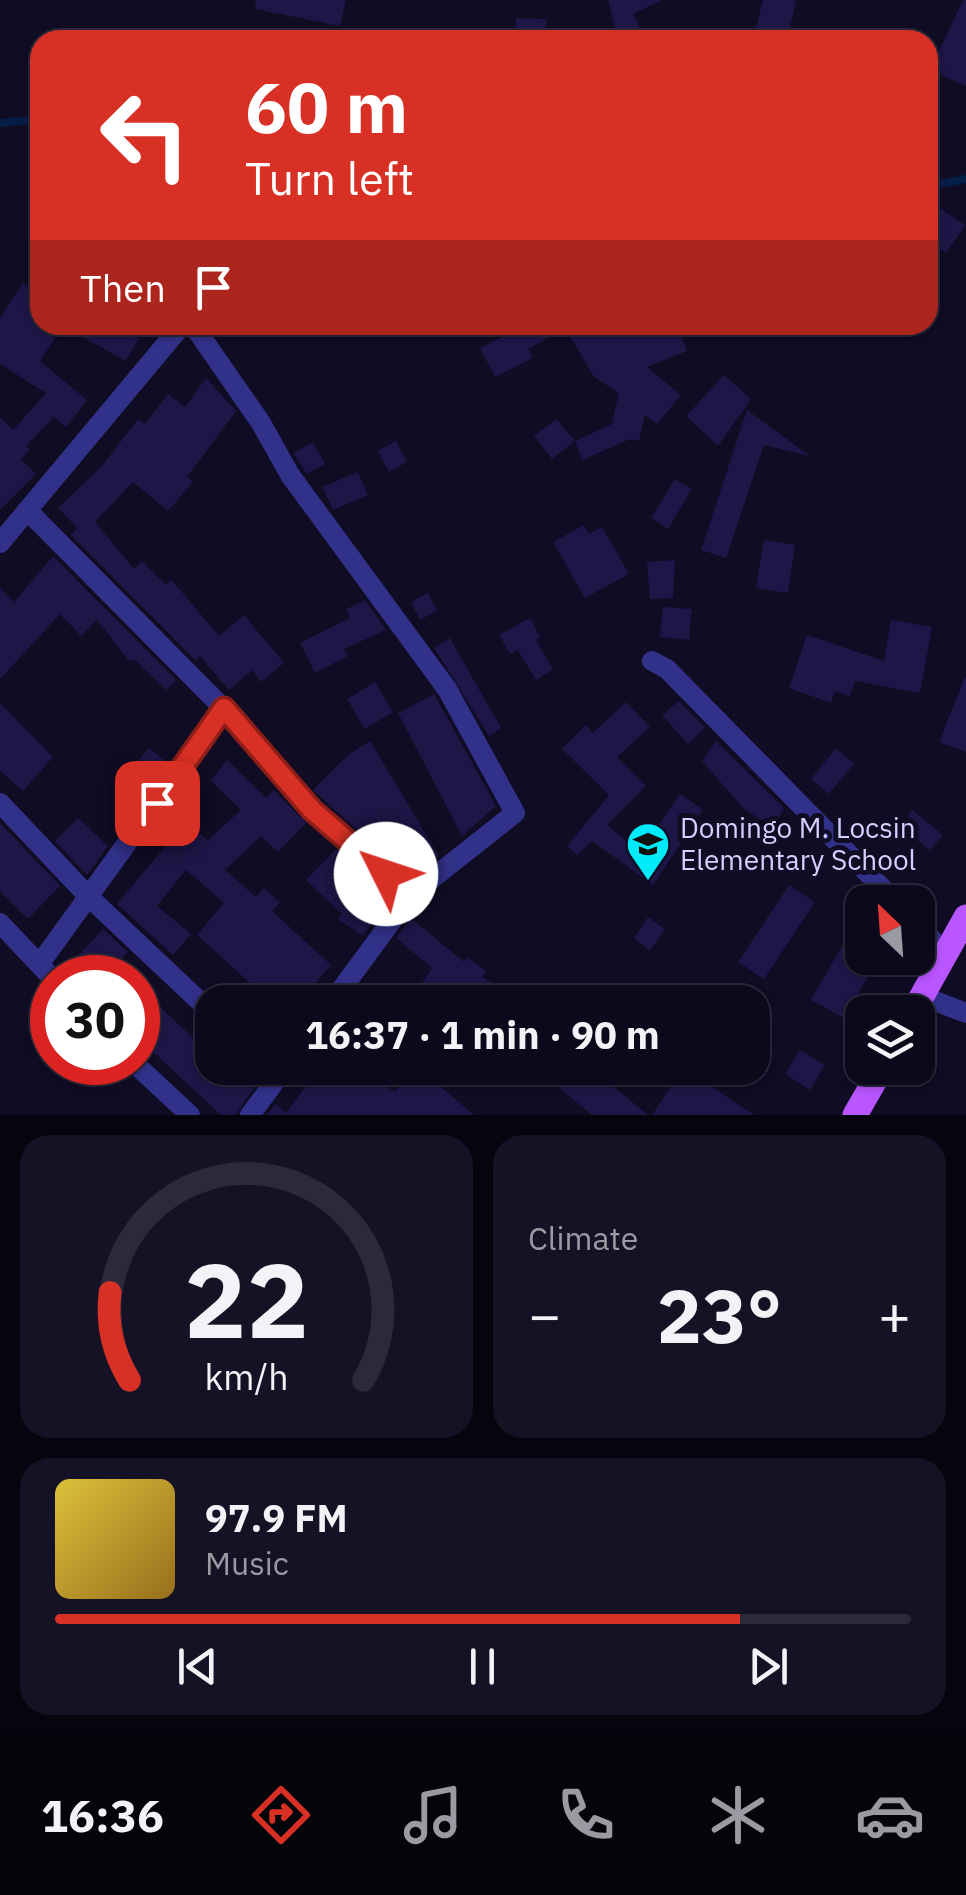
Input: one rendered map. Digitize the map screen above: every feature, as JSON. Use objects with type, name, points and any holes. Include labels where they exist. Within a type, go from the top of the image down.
[{"type":"main road","points":[[922,995],[966,916]]},
{"type":"main road","points":[[855,1115],[872,1085]]},
{"type":"street","points":[[0,543],[174,335]]},
{"type":"street","points":[[201,335],[261,423],[290,475],[447,689],[516,813],[410,896],[345,985]]},
{"type":"street","points":[[27,510],[224,708],[312,810],[410,896]]},
{"type":"street","points":[[652,661],[667,669],[879,885]]},
{"type":"street","points":[[56,955],[89,898],[224,708]]},
{"type":"street","points":[[0,803],[89,898],[195,997]]},
{"type":"street","points":[[0,924],[32,955]]},
{"type":"street","points":[[935,943],[945,953]]},
{"type":"street","points":[[935,1007],[966,1013]]},
{"type":"street","points":[[158,1085],[190,1115]]},
{"type":"street","points":[[250,1115],[269,1085]]},
{"type":"building","points":[[256,0],[346,0],[340,26],[255,9]]},
{"type":"building","points":[[608,0],[662,0],[633,14],[641,30],[616,30]]},
{"type":"building","points":[[763,0],[796,0],[789,30],[756,30]]},
{"type":"building","points":[[966,0],[966,86],[938,74],[938,53]]},
{"type":"building","points":[[516,18],[546,19],[545,30],[515,30]]},
{"type":"building","points":[[938,210],[965,225],[946,253],[938,248]]},
{"type":"building","points":[[23,283],[30,287],[30,335],[57,335],[40,361],[87,400],[66,427],[54,417],[26,446],[30,450],[21,459],[36,474],[0,510],[0,417],[13,430],[46,393],[0,364],[0,318]]},
{"type":"building","points":[[79,335],[135,335],[139,338],[126,361]]},
{"type":"building","points":[[506,335],[553,335],[528,349],[533,358],[495,377],[480,348]]},
{"type":"building","points":[[569,335],[681,335],[687,351],[647,367],[681,395],[657,424],[645,415],[639,441],[630,439],[582,460],[575,441],[612,424],[619,393],[594,377]]},
{"type":"building","points":[[724,375],[751,399],[718,446],[686,416]]},
{"type":"building","points":[[206,378],[236,411],[187,477],[193,482],[168,511],[133,482],[95,522],[134,569],[142,561],[166,585],[171,579],[219,636],[244,615],[284,663],[261,682],[252,670],[229,690],[200,656],[196,661],[71,535],[77,528],[58,508],[102,466],[138,419],[145,424],[168,394],[185,407]]},
{"type":"building","points":[[747,410],[810,456],[764,445],[726,558],[701,550]]},
{"type":"building","points":[[556,419],[575,441],[552,459],[534,436]]},
{"type":"building","points":[[396,441],[407,462],[389,472],[378,451]]},
{"type":"building","points":[[313,442],[325,464],[307,474],[293,453]]},
{"type":"building","points":[[358,472],[368,495],[333,510],[322,487]]},
{"type":"building","points":[[675,479],[692,489],[668,529],[651,518]]},
{"type":"building","points":[[584,525],[589,534],[602,527],[629,574],[585,598],[553,542]]},
{"type":"building","points":[[764,540],[795,545],[788,593],[756,588]]},
{"type":"building","points":[[53,556],[176,680],[166,690],[134,659],[130,662],[97,620],[81,636],[60,614],[0,679],[0,588],[14,602]]},
{"type":"building","points":[[675,560],[673,598],[650,599],[647,562]]},
{"type":"building","points":[[428,593],[437,611],[420,620],[411,602]]},
{"type":"building","points":[[365,600],[386,630],[344,649],[348,656],[315,673],[300,643],[350,618],[346,609]]},
{"type":"building","points":[[663,607],[692,609],[689,640],[660,637]]},
{"type":"building","points":[[530,618],[540,637],[536,640],[553,669],[536,680],[518,650],[510,654],[499,635]]},
{"type":"building","points":[[891,620],[932,627],[920,693],[855,681],[850,696],[835,691],[831,703],[789,688],[807,635],[884,661]]},
{"type":"building","points":[[450,638],[501,728],[489,736],[434,648]]},
{"type":"building","points":[[966,677],[966,752],[939,742]]},
{"type":"building","points":[[375,682],[393,712],[365,729],[347,699]]},
{"type":"building","points":[[434,694],[496,806],[462,836],[398,713]]},
{"type":"building","points":[[679,701],[705,728],[688,744],[662,715]]},
{"type":"building","points":[[626,702],[650,727],[617,757],[646,786],[607,825],[640,852],[680,794],[703,810],[653,885],[592,841],[577,855],[567,846],[609,795],[562,749],[586,725],[593,733]]},
{"type":"building","points":[[0,703],[53,757],[23,791],[0,771]]},
{"type":"building","points":[[370,741],[439,856],[410,878],[313,790],[349,754]]},
{"type":"building","points":[[716,741],[784,808],[773,828],[743,808],[702,761]]},
{"type":"building","points":[[149,748],[168,763],[150,787],[130,770]]},
{"type":"building","points":[[836,748],[854,764],[829,794],[811,779]]},
{"type":"building","points":[[227,760],[266,798],[274,790],[306,823],[278,852],[261,836],[225,870],[256,897],[264,888],[280,902],[272,911],[331,965],[314,985],[252,985],[197,935],[224,903],[186,870],[157,906],[191,934],[173,955],[117,904],[185,823],[208,840],[241,810],[211,781]]},
{"type":"building","points":[[911,809],[943,835],[930,850],[903,829]]},
{"type":"building","points":[[78,818],[108,846],[87,875],[55,841]]},
{"type":"building","points":[[0,823],[60,886],[28,919],[0,891]]},
{"type":"building","points":[[336,849],[391,898],[363,936],[338,919],[342,914],[306,880]]},
{"type":"building","points":[[789,885],[815,902],[764,979],[738,962]]},
{"type":"building","points":[[648,917],[665,929],[650,951],[634,938]]},
{"type":"building","points":[[411,918],[464,962],[467,957],[486,971],[482,977],[497,985],[420,985],[432,968],[396,938]]},
{"type":"building","points":[[103,929],[128,952],[125,955],[79,955]]},
{"type":"building","points":[[842,946],[845,975],[869,975],[857,995],[845,995],[844,1018],[811,1000]]},
{"type":"building","points":[[160,1007],[195,1039],[195,1085],[255,1086],[236,1115],[221,1115],[160,1058]]},
{"type":"building","points":[[800,1050],[825,1065],[810,1090],[785,1074]]},
{"type":"building","points":[[307,1085],[384,1085],[395,1092],[400,1085],[442,1085],[474,1115],[267,1115],[276,1104],[286,1113]]},
{"type":"building","points":[[556,1085],[612,1085],[648,1115],[592,1115]]},
{"type":"building","points":[[672,1085],[709,1085],[754,1115],[652,1115]]},
{"type":"waterway","points":[[0,123],[30,120]]},
{"type":"waterway","points":[[938,184],[966,179]]},
{"type":"place","name":"Domingo M. Locsin Elementary School","points":[[648,882]]},
{"type":"route","points":[[157,803],[224,708],[312,810],[386,874]]}]
